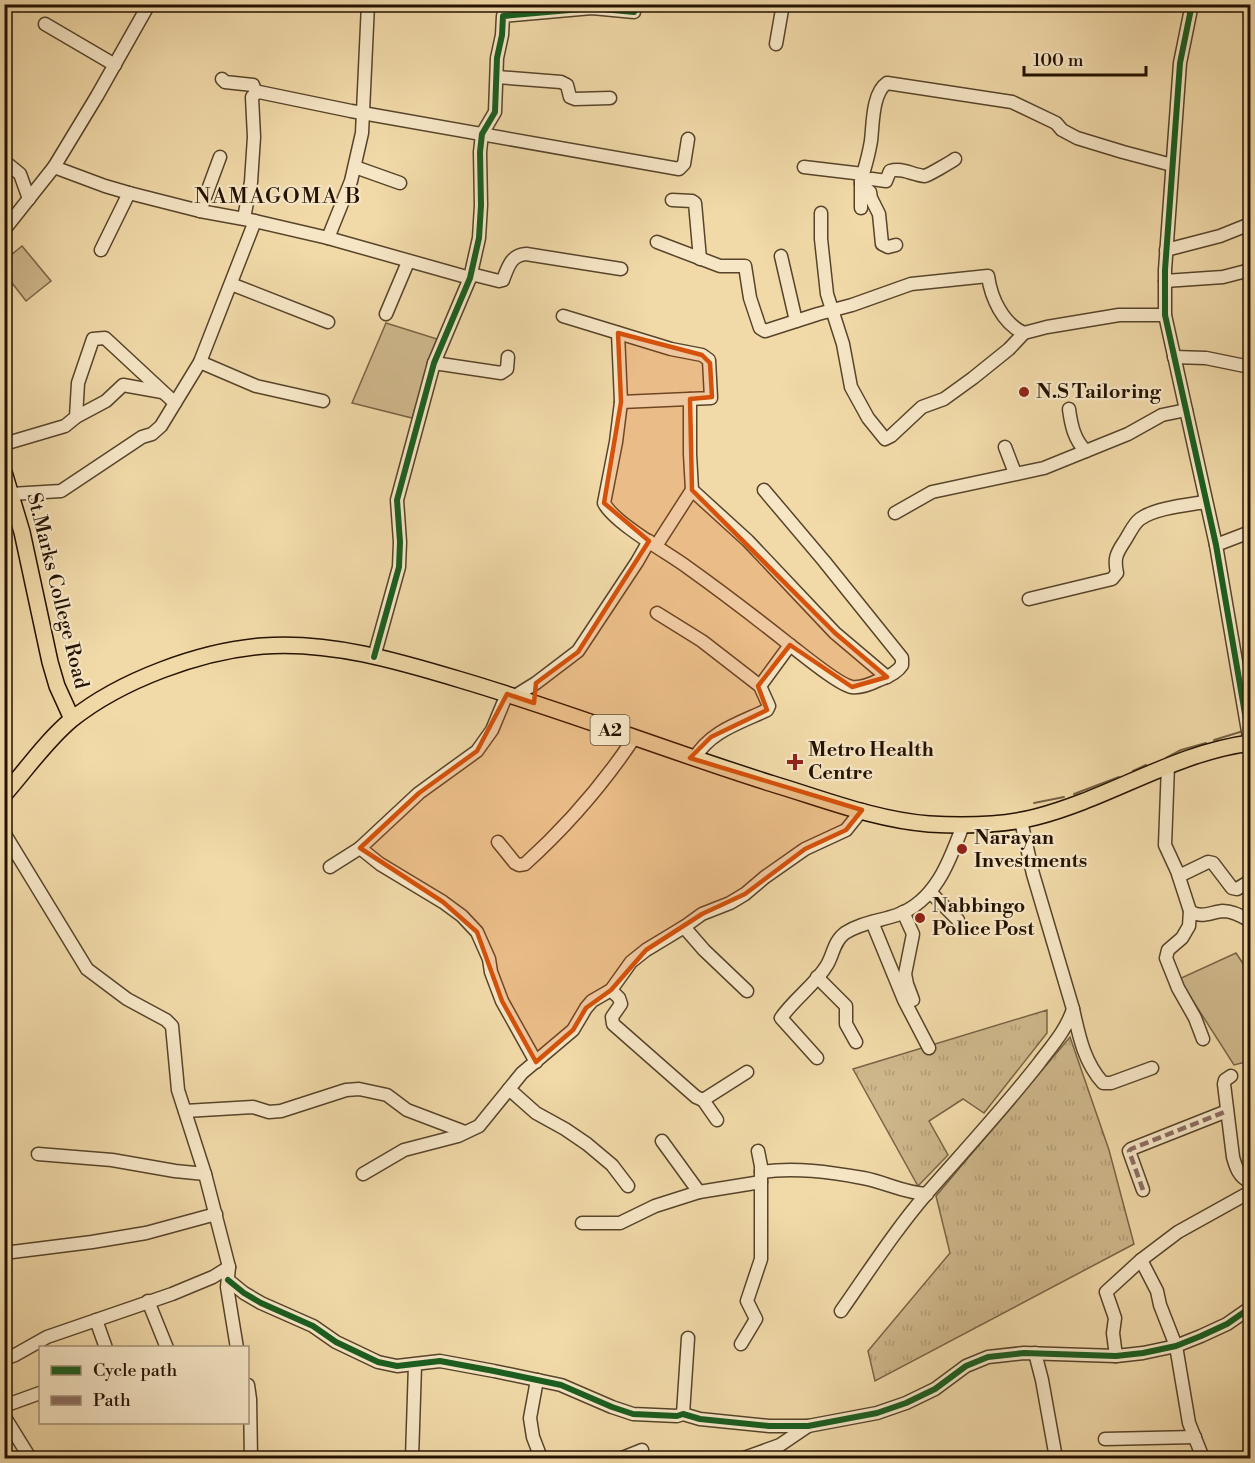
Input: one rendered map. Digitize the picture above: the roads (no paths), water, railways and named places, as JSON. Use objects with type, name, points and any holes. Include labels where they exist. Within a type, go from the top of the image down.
[{"type":"main road","name":"St.Marks College Road","points":[[4,472],[22,532],[50,662],[57,686],[72,719]]},
{"type":"main road","name":"A2","points":[[4,795],[53,737],[72,719],[106,697],[137,681],[179,665],[232,651],[264,646],[303,646],[374,657],[511,695],[694,759],[862,810],[926,824],[963,825],[1021,821],[1072,805],[1203,752],[1250,743]]},
{"type":"street","points":[[4,230],[54,167],[149,4]]},
{"type":"street","points":[[328,238],[345,199],[362,133],[368,4]]},
{"type":"street","points":[[776,44],[783,4]]},
{"type":"street","points":[[1192,4],[1180,63],[1166,250],[1165,315],[1216,544],[1250,743]]},
{"type":"street","points":[[374,657],[399,567],[397,500],[434,363],[471,276],[478,238],[482,134],[495,112],[497,58],[502,35],[503,10],[592,8],[634,12]]},
{"type":"street","points":[[45,24],[115,65]]},
{"type":"street","points":[[497,77],[561,82],[567,85],[570,97],[575,99],[610,98]]},
{"type":"street","points":[[222,79],[225,82],[253,85],[256,93]]},
{"type":"street","points":[[861,208],[862,180],[871,143],[873,114],[880,91],[887,83],[1012,102],[1056,123],[1062,130],[1077,138],[1172,165]]},
{"type":"street","points":[[256,93],[529,144],[679,169],[684,164],[687,140]]},
{"type":"street","points":[[11,494],[62,491],[142,436],[152,434],[161,426],[200,362],[231,284],[249,220],[254,137],[252,97],[256,93]]},
{"type":"street","points":[[200,211],[220,157]]},
{"type":"street","points":[[804,167],[862,180],[886,181],[890,171],[895,169],[926,176],[955,159]]},
{"type":"street","points":[[4,161],[20,174],[29,199]]},
{"type":"street","points":[[54,167],[105,186],[200,211],[328,238],[408,262],[471,276],[503,280],[515,256],[526,254],[621,269]]},
{"type":"street","points":[[355,167],[400,183]]},
{"type":"street","points":[[862,180],[879,214],[882,244],[888,247],[896,245]]},
{"type":"street","points":[[101,250],[129,192]]},
{"type":"street","points":[[672,200],[695,203],[700,259]]},
{"type":"street","points":[[821,213],[821,239],[827,294],[843,344],[851,387],[868,418],[885,439],[922,407],[944,399],[973,378],[1009,349],[1024,333],[1119,315],[1165,315]]},
{"type":"street","points":[[1166,250],[1220,236],[1251,224]]},
{"type":"street","points":[[657,242],[724,267],[745,266],[750,298],[762,330],[769,330],[833,311],[911,284],[988,276],[995,300],[1008,324],[1024,333]]},
{"type":"street","points":[[781,256],[796,321]]},
{"type":"street","points":[[386,314],[408,262]]},
{"type":"street","points":[[1165,282],[1223,277],[1251,270]]},
{"type":"street","points":[[231,284],[328,322]]},
{"type":"street","points":[[563,316],[707,358],[710,363],[712,397],[621,402]]},
{"type":"street","points":[[618,333],[621,402],[604,503],[610,512],[841,682],[852,687],[868,685],[901,668],[902,658],[764,490]]},
{"type":"street","points":[[76,417],[78,382],[93,339],[105,338],[175,403]]},
{"type":"street","points":[[434,363],[501,373],[507,369],[508,357]]},
{"type":"street","points":[[1174,357],[1206,358],[1251,367]]},
{"type":"street","points":[[200,362],[256,386],[323,401]]},
{"type":"street","points":[[4,444],[65,426],[76,417],[106,401],[123,385],[162,392]]},
{"type":"street","points":[[330,867],[360,848],[419,793],[477,751],[492,730],[511,695],[536,683],[579,651],[692,490],[690,399]]},
{"type":"street","points":[[1069,409],[1076,436],[1086,451]]},
{"type":"street","points":[[895,513],[932,492],[1044,468],[1128,434],[1162,415],[1185,410]]},
{"type":"street","points":[[1005,447],[1015,473]]},
{"type":"street","points":[[692,490],[748,541],[835,633],[887,677]]},
{"type":"street","points":[[1029,599],[1112,579],[1117,573],[1114,561],[1117,554],[1139,519],[1176,507],[1205,502]]},
{"type":"street","points":[[1216,544],[1251,532]]},
{"type":"street","points":[[657,613],[702,641],[760,686],[769,706],[767,710],[711,737],[694,759]]},
{"type":"street","points":[[760,686],[790,645]]},
{"type":"street","points":[[534,703],[536,683]]},
{"type":"street","points":[[498,842],[515,863],[525,864],[558,835],[581,809],[634,738]]},
{"type":"street","points":[[1168,765],[1165,845],[1179,876],[1190,911],[1189,926],[1182,938],[1168,950],[1166,958],[1203,1039]]},
{"type":"street","points":[[363,1174],[404,1150],[479,1126],[522,1073],[573,1030],[586,1008],[592,1001],[610,990],[631,962],[702,914],[730,903],[745,894],[805,849],[846,830],[862,810]]},
{"type":"street","points":[[1021,821],[1036,884],[1089,1066],[1103,1083],[1111,1083],[1152,1068]]},
{"type":"street","points":[[817,1058],[781,1018],[826,966],[836,943],[843,934],[861,925],[903,912],[930,892],[945,870],[963,825]]},
{"type":"street","points":[[4,833],[87,969],[127,999],[153,1012],[172,1026],[178,1090],[206,1174],[229,1267],[227,1287],[237,1346]]},
{"type":"street","points":[[360,848],[380,864],[443,902],[462,916],[477,932],[489,959],[491,972],[502,1001],[536,1062]]},
{"type":"street","points":[[1179,876],[1208,862],[1213,863],[1232,888],[1238,889],[1251,881]]},
{"type":"street","points":[[930,892],[958,920]]},
{"type":"street","points":[[1190,911],[1196,915],[1224,911],[1238,914],[1251,921]]},
{"type":"street","points":[[903,912],[913,934],[905,974],[916,1008]]},
{"type":"street","points":[[872,922],[904,1000],[929,1048]]},
{"type":"street","points":[[684,927],[747,991]]},
{"type":"street","points":[[817,977],[846,1006],[846,1024],[856,1042]]},
{"type":"street","points":[[610,990],[619,998],[621,1004],[612,1017],[613,1024],[689,1093],[703,1100],[717,1120]]},
{"type":"street","points":[[841,1311],[877,1257],[927,1194],[1025,1081],[1053,1044],[1073,1009]]},
{"type":"street","points":[[703,1100],[747,1072]]},
{"type":"street","points":[[1231,1077],[1225,1080],[1224,1084],[1236,1168],[1243,1179],[1251,1182]]},
{"type":"street","points":[[185,1112],[253,1107],[269,1112],[281,1111],[346,1090],[359,1089],[387,1095],[407,1110],[465,1132]]},
{"type":"street","points":[[509,1089],[536,1113],[587,1144],[612,1165],[628,1186]]},
{"type":"street","points":[[1143,1190],[1131,1149],[1227,1111]]},
{"type":"street","points":[[662,1142],[699,1192]]},
{"type":"street","points":[[741,1344],[756,1319],[747,1301],[761,1259],[761,1177],[758,1151]]},
{"type":"street","points":[[39,1154],[112,1160],[175,1172],[206,1174]]},
{"type":"street","points":[[582,1223],[620,1223],[656,1206],[699,1192],[783,1170],[811,1170],[864,1178],[905,1191],[927,1194]]},
{"type":"street","points":[[1116,1356],[1113,1333],[1115,1318],[1106,1292],[1141,1260],[1178,1232],[1251,1192]]},
{"type":"street","points":[[4,1253],[146,1233],[216,1214]]},
{"type":"street","points":[[1141,1260],[1157,1291],[1176,1346],[1190,1423],[1203,1458]]},
{"type":"street","points":[[4,1359],[15,1356],[47,1337],[172,1294],[213,1277],[229,1267]]},
{"type":"street","points":[[228,1280],[261,1303],[313,1326],[362,1356],[397,1366],[440,1361],[569,1388],[633,1414],[677,1416],[683,1414],[700,1419],[769,1426],[808,1426],[877,1413],[906,1403],[935,1389],[966,1366],[982,1358],[997,1355],[1035,1353],[1116,1356],[1176,1346],[1227,1324],[1251,1308]]},
{"type":"street","points":[[148,1301],[167,1346]]},
{"type":"street","points":[[96,1320],[106,1346]]},
{"type":"street","points":[[683,1414],[688,1338]]},
{"type":"street","points":[[1035,1353],[1056,1458]]},
{"type":"street","points":[[412,1458],[415,1365]]},
{"type":"street","points":[[537,1380],[531,1418],[541,1458]]},
{"type":"street","points":[[249,1392],[251,1458]]},
{"type":"street","points":[[4,1406],[39,1393]]},
{"type":"street","points":[[4,1416],[30,1458]]},
{"type":"street","points":[[744,1458],[780,1445],[801,1433],[808,1426]]},
{"type":"street","points":[[1105,1439],[1195,1437]]},
{"type":"street","points":[[622,1458],[642,1450]]},
{"type":"waterway","points":[[1214,740],[1240,732]]},
{"type":"waterway","points":[[1166,758],[1181,750],[1206,743]]},
{"type":"waterway","points":[[1133,771],[1146,765]]},
{"type":"waterway","points":[[1074,794],[1119,777]]},
{"type":"waterway","points":[[1034,803],[1064,797]]},
{"type":"place","name":"N.S Tailoring","points":[[1024,392]]},
{"type":"place","name":"Metro Health Centre","points":[[795,762]]},
{"type":"place","name":"Narayan Investments","points":[[962,849]]},
{"type":"place","name":"Nabbingo Police Post","points":[[920,918]]},
{"type":"district","name":"NAMAGOMA B","points":[[278,196]]}]
